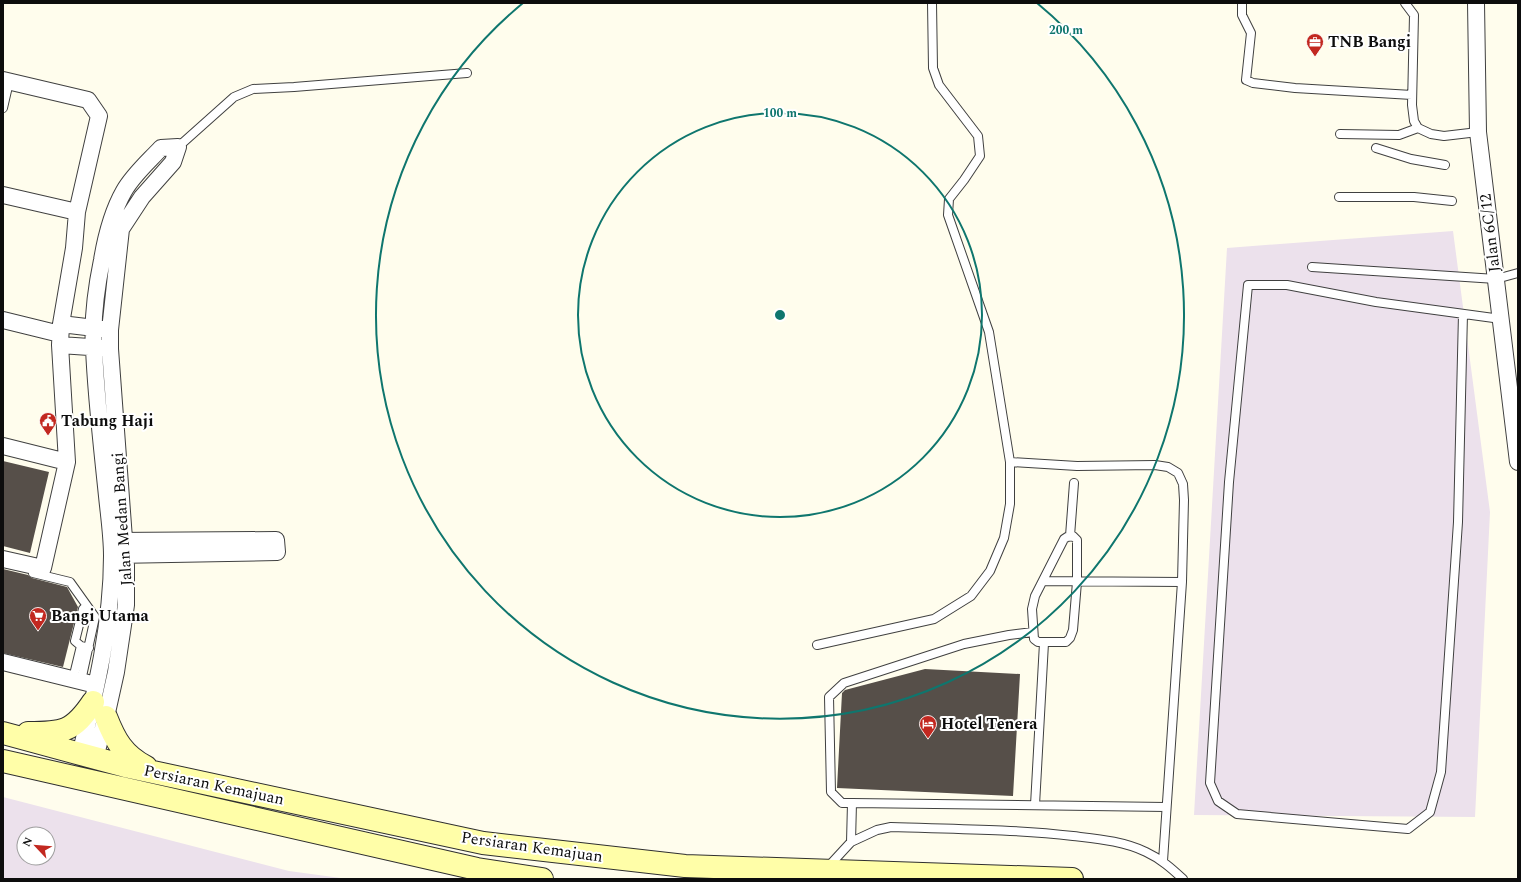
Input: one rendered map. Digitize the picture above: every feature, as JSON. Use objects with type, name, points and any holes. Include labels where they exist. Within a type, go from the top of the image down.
[{"type":"main road","points":[[3,733],[48,733],[62,731],[74,725],[87,711],[90,693]]},
{"type":"main road","points":[[90,693],[119,746],[137,762],[158,774]]},
{"type":"main road","name":"Persiaran Kemajuan","points":[[3,733],[87,759],[483,843],[685,866],[1072,879]]},
{"type":"main road","points":[[3,750],[58,764],[77,764],[87,759],[99,773],[199,798],[232,813]]},
{"type":"main road","name":"Persiaran Kemajuan","points":[[3,761],[477,869],[542,879]]},
{"type":"street","name":"Jalan 6C/12","points":[[1476,3],[1478,132],[1518,462]]},
{"type":"street","points":[[3,559],[43,568],[67,462],[60,334],[74,248],[77,212],[100,116],[88,100],[6,81]]},
{"type":"street","name":"Jalan Medan Bangi","points":[[87,759],[90,651],[109,602],[118,548],[110,330],[121,229],[142,197],[173,162],[178,147],[161,148],[138,172],[124,191],[112,216],[104,244],[95,302],[94,347],[118,548],[126,612],[116,672],[90,693]]},
{"type":"street","points":[[3,194],[77,212]]},
{"type":"street","points":[[3,320],[60,334],[94,347],[110,349]]},
{"type":"street","points":[[60,334],[94,328],[110,330]]},
{"type":"street","points":[[3,446],[67,462]]},
{"type":"street","points":[[276,540],[276,552],[118,548],[276,540]]},
{"type":"street","points":[[3,662],[90,693]]},
{"type":"lane","points":[[817,645],[934,619],[971,596],[990,571],[1004,538],[1010,504],[1010,462],[989,332],[948,215],[949,199],[980,156],[978,136],[939,85],[933,68],[932,3]]},
{"type":"lane","points":[[1242,3],[1242,15],[1252,33],[1246,80],[1253,83],[1296,88],[1412,95]]},
{"type":"lane","points":[[1405,3],[1414,15],[1412,95],[1414,121],[1418,128],[1430,134],[1444,136],[1478,132]]},
{"type":"lane","points":[[178,147],[234,97],[252,89],[467,73]]},
{"type":"lane","points":[[3,108],[6,81]]},
{"type":"lane","points":[[1340,134],[1399,136],[1418,128]]},
{"type":"lane","points":[[1376,148],[1411,159],[1445,165]]},
{"type":"lane","points":[[1339,197],[1414,197],[1452,201]]},
{"type":"lane","points":[[1312,267],[1496,279],[1518,273]]},
{"type":"lane","points":[[1463,314],[1457,538],[1441,772],[1430,812],[1408,829],[1237,814],[1218,801],[1210,783],[1229,482],[1248,285],[1287,285],[1376,302],[1501,319]]},
{"type":"lane","points":[[1010,462],[1077,466],[1155,465],[1168,467],[1178,473],[1183,484],[1182,582],[1163,861]]},
{"type":"lane","points":[[1070,536],[1074,483]]},
{"type":"lane","points":[[1070,536],[1076,537],[1077,582],[1073,630],[1070,638],[1066,642],[1044,643],[1038,642],[1034,639],[1032,609],[1035,596],[1043,581],[1064,539],[1070,536]]},
{"type":"lane","points":[[3,566],[70,582],[95,617],[90,651],[90,693]]},
{"type":"lane","points":[[1043,581],[1182,582]]},
{"type":"lane","points":[[86,606],[83,609],[75,641],[90,651]]},
{"type":"lane","points":[[1033,632],[964,644],[844,683],[829,697],[831,792],[842,803],[1166,807]]},
{"type":"lane","points":[[1035,805],[1044,643]]},
{"type":"lane","points":[[851,842],[852,803]]},
{"type":"lane","points":[[825,870],[851,842],[877,830],[891,827],[1035,832],[1114,841],[1132,846],[1163,861],[1183,879]]},
{"type":"shaded area","points":[[1453,231],[1490,512],[1475,817],[1194,815],[1227,248]]},
{"type":"shaded area","points":[[3,797],[289,871],[348,879],[3,879]]},
{"type":"building","points":[[3,461],[49,472],[30,553],[3,546]]},
{"type":"building","name":"Bangi Utama","points":[[3,569],[67,587],[78,607],[63,667],[3,653]]},
{"type":"building","name":"Hotel Tenera","points":[[925,669],[1020,674],[1013,796],[837,788],[842,693],[845,690]]},
{"type":"place","name":"TNB Bangi","points":[[1315,57]]},
{"type":"place","name":"Tabung Haji","points":[[48,436]]},
{"type":"place","name":"Bangi Utama","points":[[38,631]]},
{"type":"place","name":"Hotel Tenera","points":[[928,739]]}]
